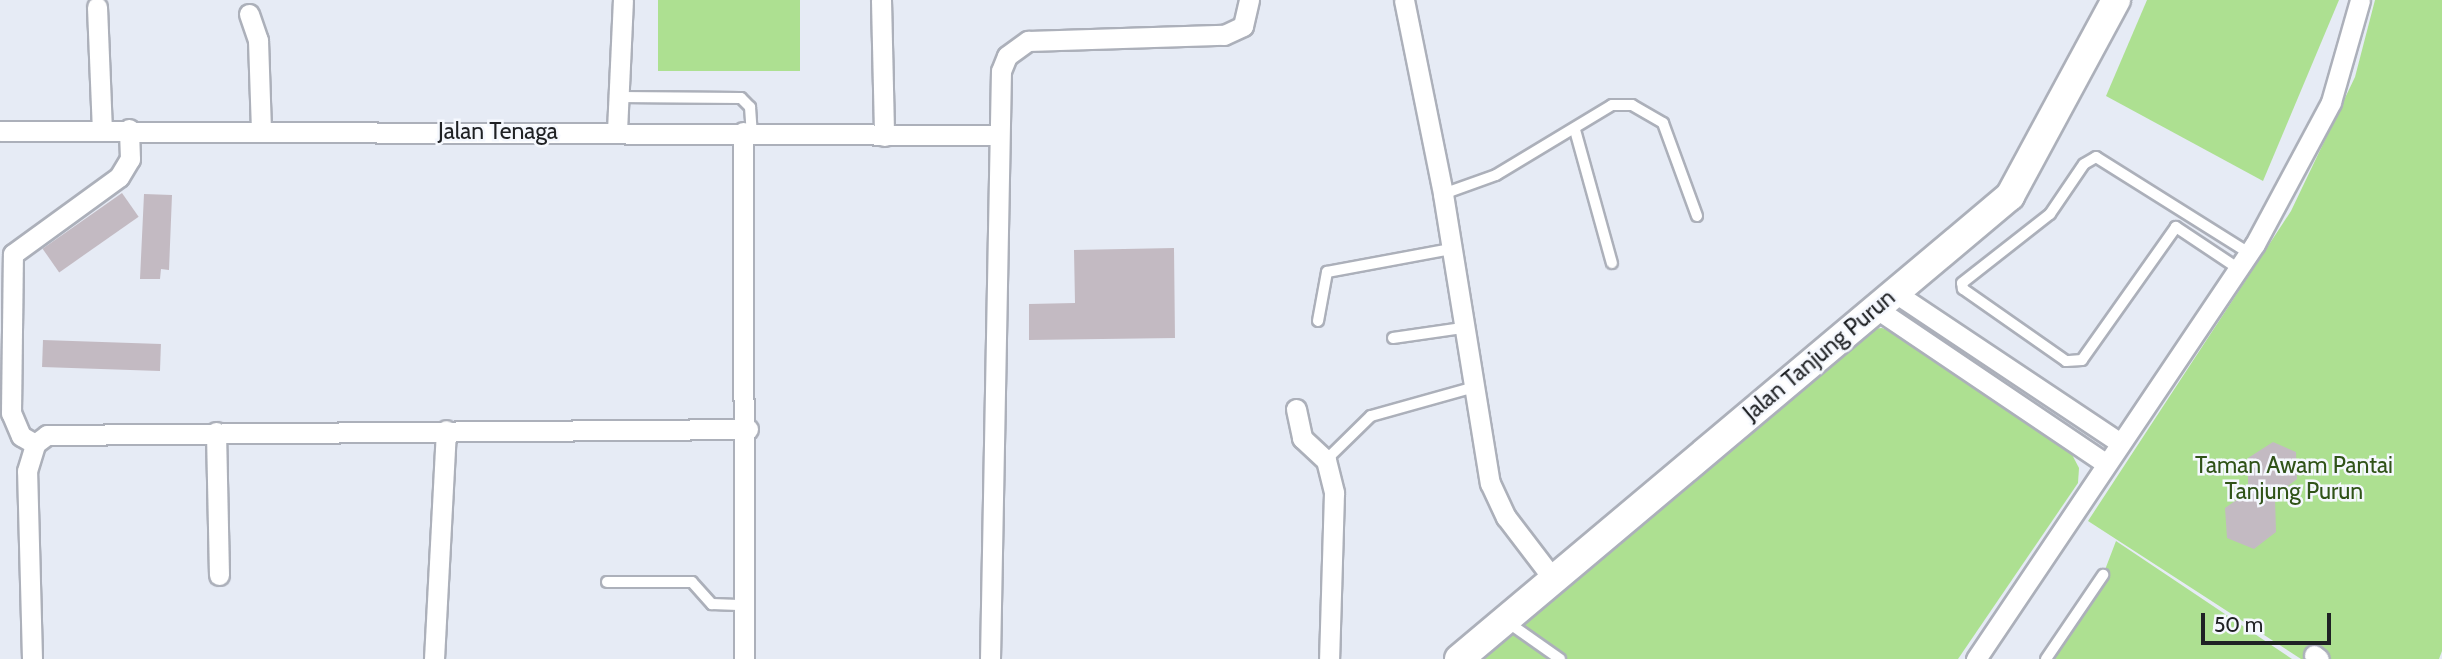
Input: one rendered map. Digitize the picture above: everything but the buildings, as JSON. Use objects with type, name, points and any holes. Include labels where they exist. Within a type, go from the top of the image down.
[{"type":"street","points":[[617,131],[623,0]]},
{"type":"street","points":[[881,0],[884,136]]},
{"type":"street","points":[[990,659],[996,135],[1001,71],[1007,56],[1028,41],[1224,35],[1243,26],[1249,0]]},
{"type":"street","points":[[1404,0],[1443,194],[1471,388],[1496,500],[1554,580]]},
{"type":"street","name":"Jalan Tanjung Purun","points":[[1459,659],[2010,196],[2116,0]]},
{"type":"street","points":[[1976,659],[2119,442],[2244,261],[2331,102],[2360,0]]},
{"type":"street","points":[[97,7],[102,131]]},
{"type":"street","points":[[249,14],[258,40],[261,131]]},
{"type":"street","points":[[35,444],[21,436],[12,413],[13,254],[119,177],[130,159],[130,130]]},
{"type":"street","name":"Jalan Tenaga","points":[[0,131],[617,131],[884,136],[996,135]]},
{"type":"street","points":[[744,659],[748,429],[748,133]]},
{"type":"street","points":[[1884,300],[2119,442]]},
{"type":"street","points":[[1884,300],[2105,463]]},
{"type":"street","points":[[1296,409],[1305,444],[1326,460],[1334,493],[1329,659]]},
{"type":"street","points":[[35,444],[62,433],[748,429]]},
{"type":"street","points":[[434,659],[446,430]]},
{"type":"street","points":[[216,432],[219,575]]},
{"type":"street","points":[[33,659],[27,471],[35,444]]},
{"type":"lane","points":[[619,97],[741,98],[750,107],[748,133]]},
{"type":"lane","points":[[1443,194],[1496,175],[1575,130],[1612,105],[1650,110],[1663,123],[1697,216]]},
{"type":"lane","points":[[1575,130],[1612,263]]},
{"type":"lane","points":[[2187,213],[2082,360],[2066,361],[1963,289],[2050,214],[2096,157],[2187,213],[2244,261]]},
{"type":"lane","points":[[2176,227],[2244,261]]},
{"type":"lane","points":[[1318,321],[1327,272],[1451,249]]},
{"type":"lane","points":[[1393,338],[1462,328]]},
{"type":"lane","points":[[1326,460],[1376,413],[1471,388]]},
{"type":"lane","points":[[2046,659],[2103,575]]},
{"type":"lane","points":[[607,582],[692,582],[712,604],[746,605]]},
{"type":"lane","points":[[1504,620],[1553,657]]},
{"type":"green space","points":[[658,0],[800,0],[800,71],[658,71]]},
{"type":"green space","points":[[2147,0],[2339,0],[2263,181],[2106,96]]},
{"type":"green space","name":"Taman Awam Pantai Tanjung Purun","points":[[2375,0],[2442,0],[2442,651],[2439,659],[2301,659],[2088,521],[2291,211],[2355,77]]},
{"type":"green space","points":[[1882,328],[1911,339],[2067,445],[2079,468],[2078,483],[1958,659],[1471,659],[1870,329]]},
{"type":"green space","points":[[2116,541],[2292,659],[2046,659],[2103,575]]}]
